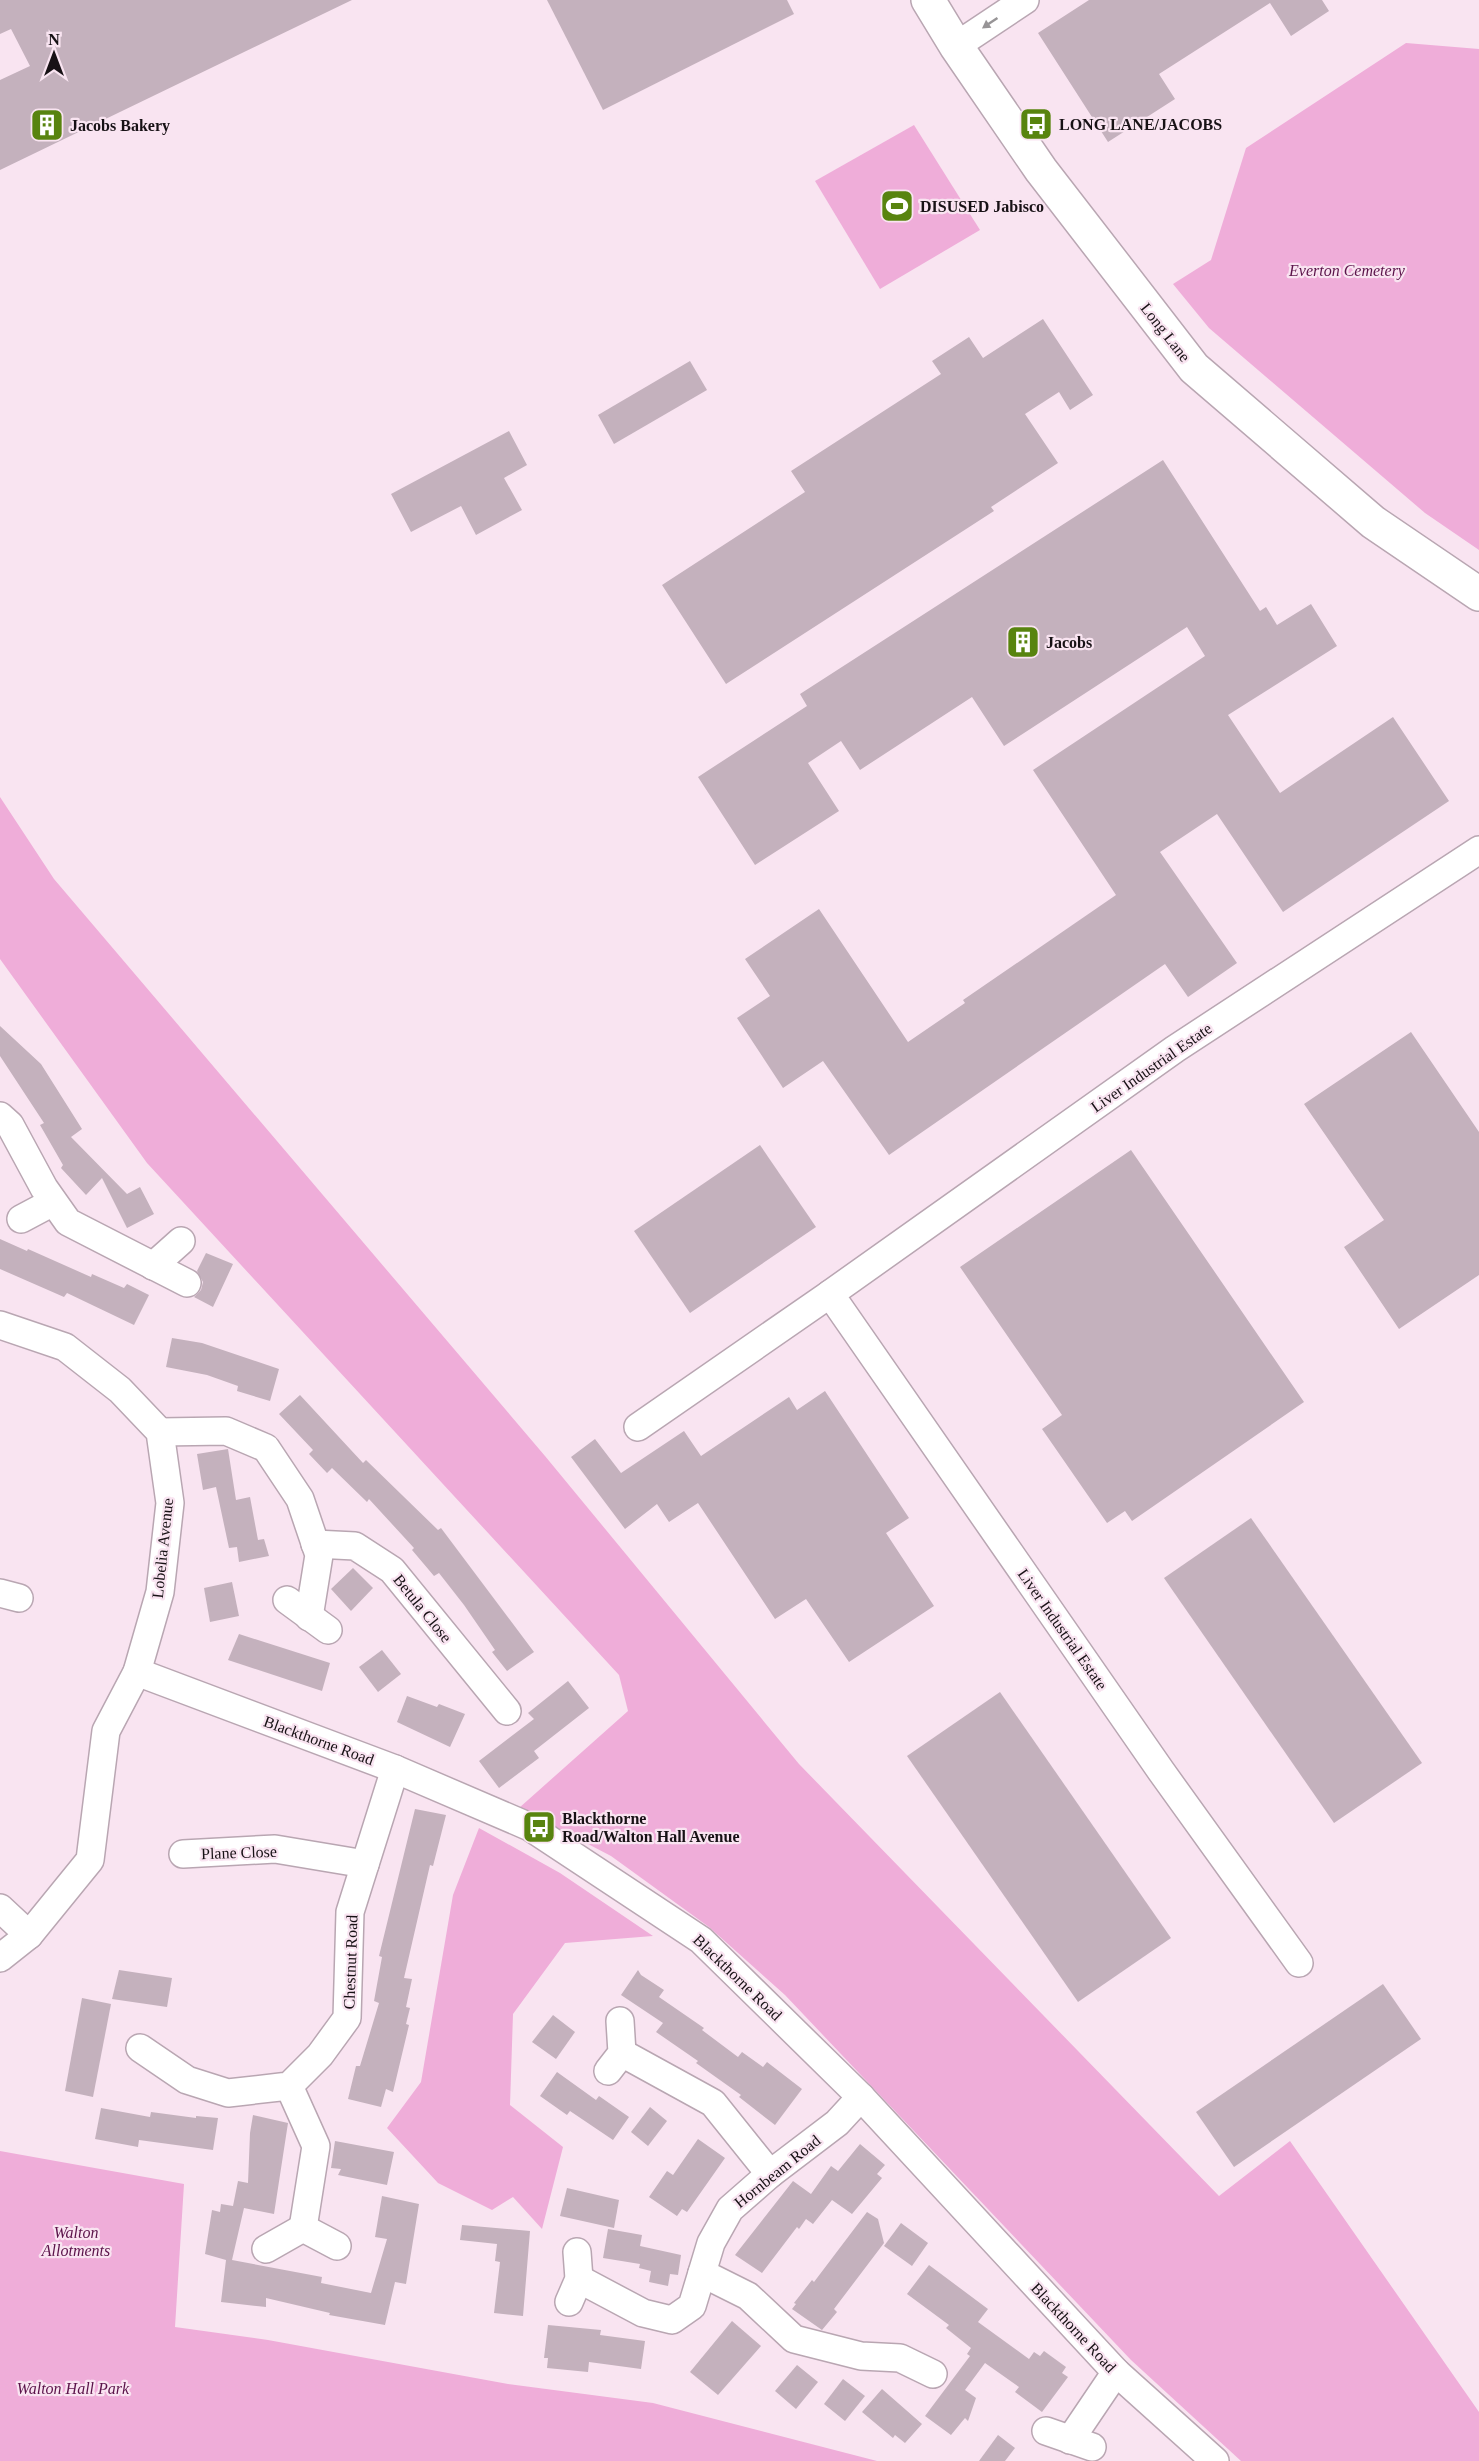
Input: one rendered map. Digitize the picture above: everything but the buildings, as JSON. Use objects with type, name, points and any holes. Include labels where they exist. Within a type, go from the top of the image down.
[{"type":"main road","name":"Long Lane","points":[[928,0],[956,46],[1041,170],[1194,368],[1373,522],[1479,594]]},
{"type":"street","points":[[956,46],[1025,0]]},
{"type":"street","name":"Liver Industrial Estate","points":[[638,1427],[1175,1049],[1479,850]]},
{"type":"street","points":[[0,1116],[10,1125],[53,1202],[68,1222],[187,1282]]},
{"type":"street","points":[[21,1218],[53,1202]]},
{"type":"street","points":[[153,1266],[181,1241]]},
{"type":"street","name":"Liver Industrial Estate","points":[[830,1294],[1161,1771],[1299,1963]]},
{"type":"street","points":[[0,1324],[65,1347],[120,1390],[160,1432],[226,1431],[266,1448],[300,1499],[319,1555],[319,1623],[287,1600]]},
{"type":"street","name":"Lobelia Avenue","points":[[0,1958],[29,1935],[90,1860],[106,1731],[137,1672],[160,1592],[170,1503],[160,1432]]},
{"type":"street","name":"Betula Close","points":[[315,1544],[355,1546],[393,1570],[507,1711]]},
{"type":"street","name":"Blackthorne Road","points":[[137,1672],[395,1768],[530,1827],[701,1940],[861,2097],[1116,2372],[1215,2461]]},
{"type":"street","name":"Chestnut Road","points":[[289,2086],[320,2055],[347,2018],[350,1912],[395,1768]]},
{"type":"street","name":"Plane Close","points":[[183,1854],[275,1849],[365,1864]]},
{"type":"street","points":[[0,1908],[29,1935]]},
{"type":"street","points":[[620,2021],[615,2062],[713,2103],[770,2174]]},
{"type":"street","points":[[140,2048],[187,2080],[228,2093],[289,2086],[316,2146],[303,2228]]},
{"type":"street","name":"Hornbeam Road","points":[[577,2252],[574,2291],[672,2320],[692,2306],[711,2243],[730,2208],[837,2123],[861,2097]]},
{"type":"street","points":[[303,2228],[337,2246]]},
{"type":"street","points":[[266,2249],[303,2228]]},
{"type":"street","points":[[702,2272],[748,2296],[794,2339],[861,2356],[900,2358],[933,2374]]},
{"type":"street","points":[[1069,2439],[1116,2372]]},
{"type":"green space","name":"Everton Cemetery","points":[[1406,43],[1479,49],[1479,550],[1425,513],[1209,328],[1173,284],[1211,260],[1246,148]]},
{"type":"green space","name":"DISUSED Jabisco","points":[[914,125],[980,230],[880,289],[815,181]]},
{"type":"green space","points":[[0,797],[54,879],[545,1456],[799,1764],[1219,2196],[1290,2141],[1479,2412],[1479,2461],[1241,2461],[1131,2360],[785,1995],[709,1927],[611,1856],[519,1808],[628,1711],[619,1675],[147,1163],[0,959]]},
{"type":"green space","points":[[479,1828],[560,1873],[653,1936],[565,1943],[513,2014],[510,2105],[563,2147],[542,2229],[513,2197],[492,2210],[438,2183],[387,2128],[421,2082],[453,1895]]},
{"type":"green space","name":"Walton Hall Park","points":[[0,2151],[184,2184],[175,2327],[268,2340],[508,2384],[653,2403],[877,2461],[0,2461]]},
{"type":"place","name":"LONG LANE/JACOBS","points":[[1036,124]]},
{"type":"place","name":"Jacobs Bakery","points":[[47,125]]},
{"type":"place","name":"DISUSED Jabisco","points":[[897,206]]},
{"type":"place","name":"Jacobs","points":[[1023,642]]},
{"type":"place","name":"Blackthorne Road/Walton Hall Avenue","points":[[539,1827]]},
{"type":"park label","name":"Walton Allotments","points":[[76,2241]]}]
